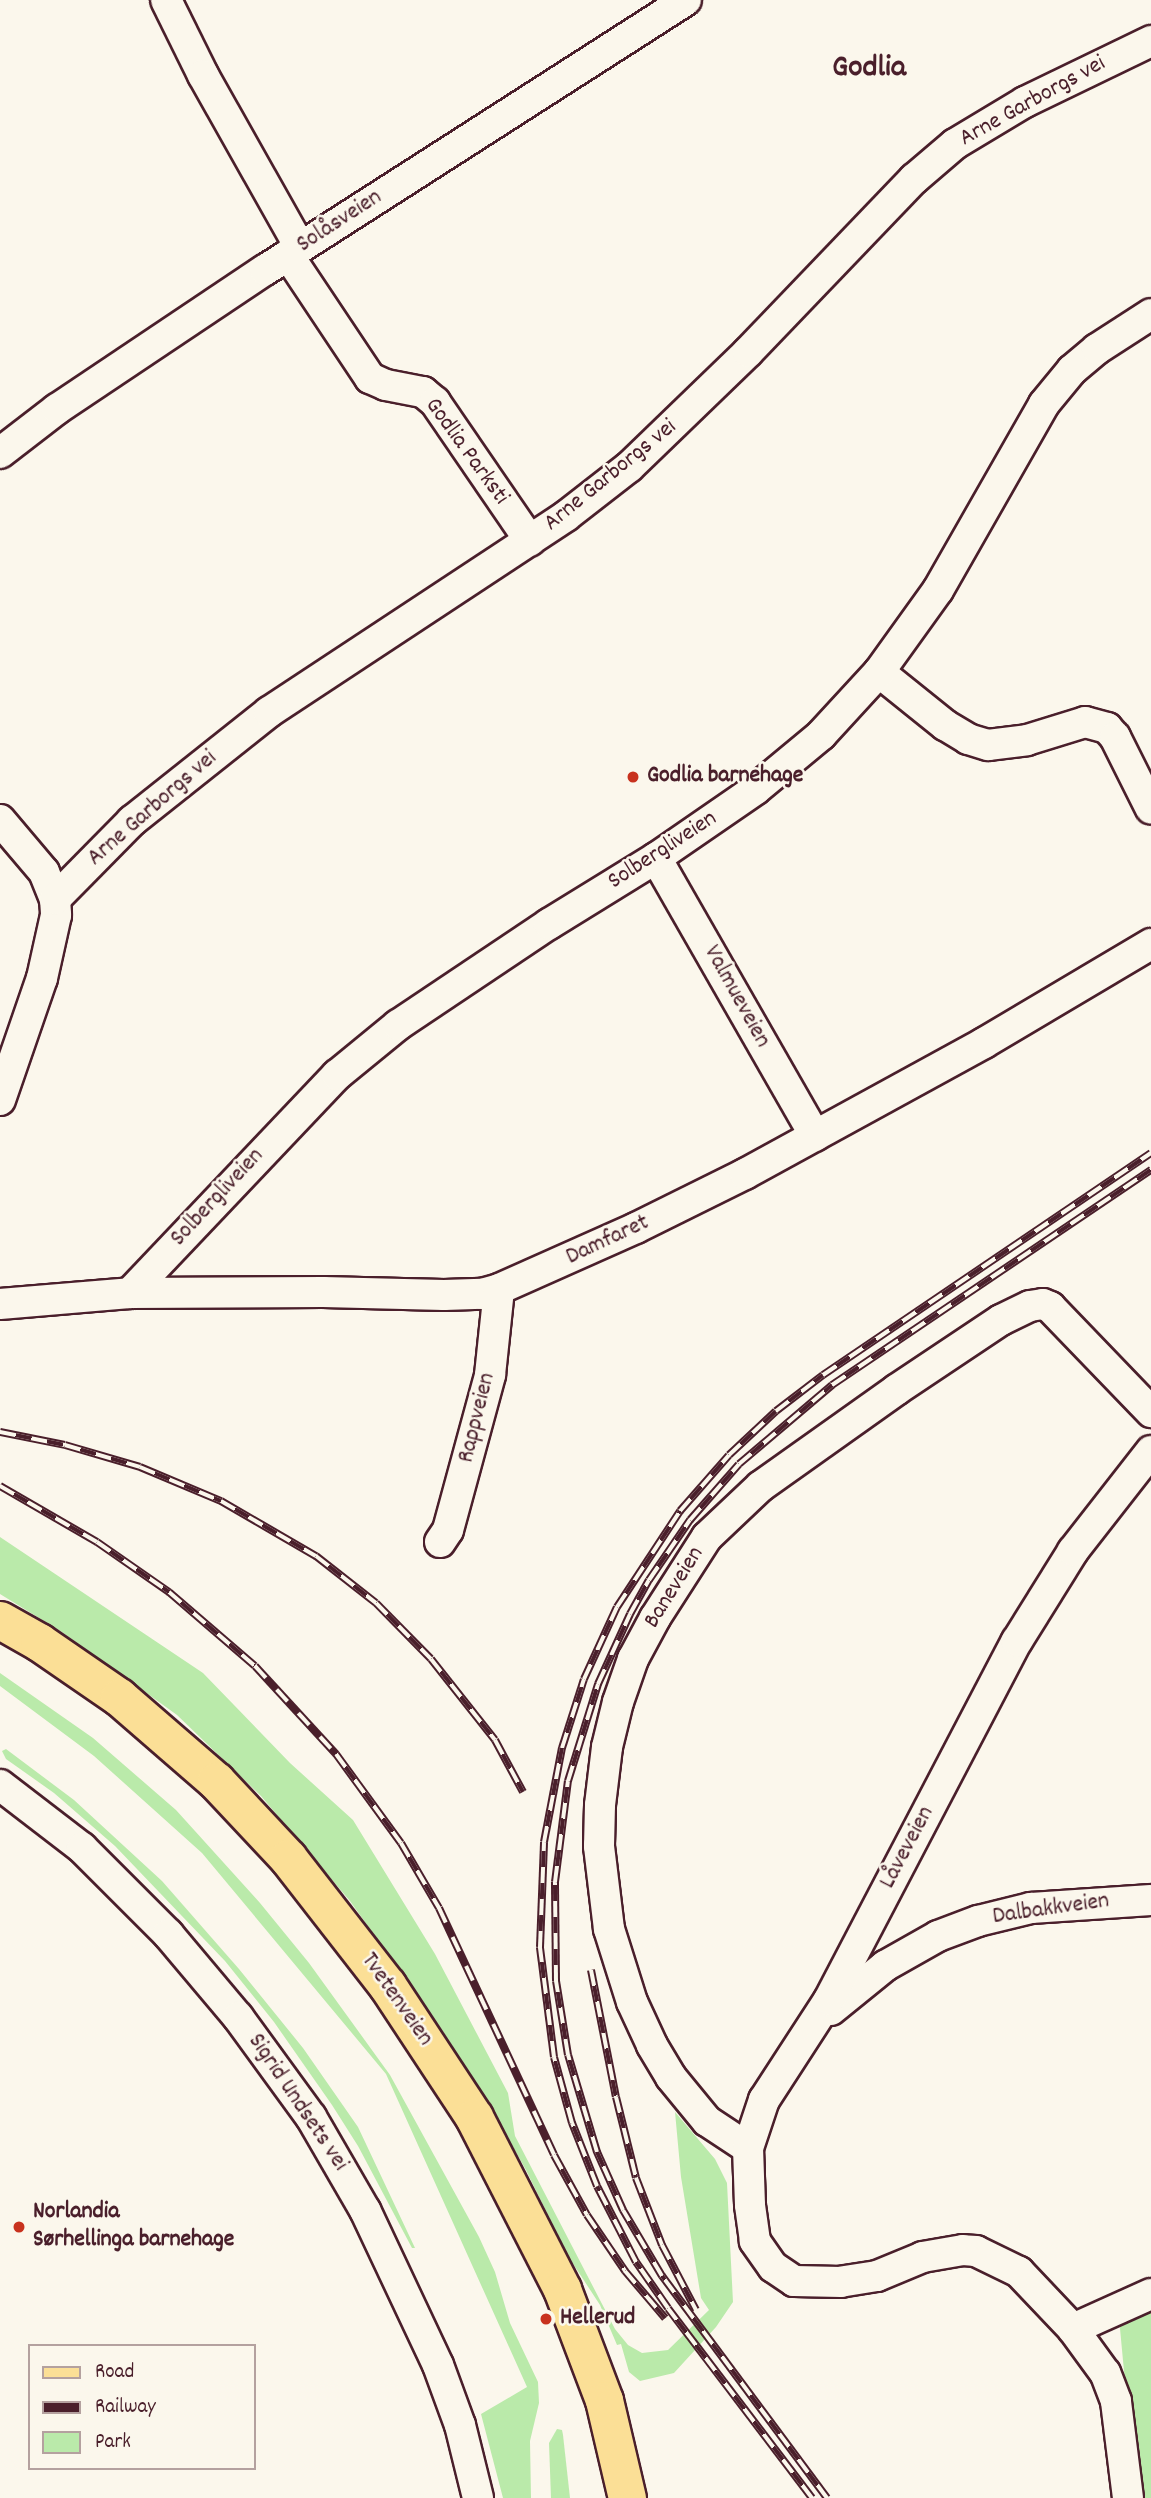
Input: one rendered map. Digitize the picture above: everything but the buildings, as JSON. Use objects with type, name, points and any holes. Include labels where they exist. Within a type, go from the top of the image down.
[{"type":"main road","name":"Tvetenveien","points":[[0,1620],[39,1642],[119,1697],[216,1782],[288,1858],[387,1985],[474,2117],[562,2289],[600,2386],[627,2498]]},
{"type":"street","name":"Godlia Parksti","points":[[166,0],[294,251],[370,378],[386,385],[422,392],[435,402],[530,541]]},
{"type":"street","name":"Solåsveien","points":[[0,453],[57,409],[294,251],[686,0]]},
{"type":"street","name":"Arne Garborgs vei","points":[[55,899],[132,821],[270,712],[530,541],[629,467],[672,428],[819,281],[914,179],[955,144],[1025,102],[1151,41]]},
{"type":"street","name":"Solbergliveien","points":[[130,1293],[337,1075],[439,996],[656,859],[757,789],[821,735],[879,672],[939,590],[1044,404],[1072,370],[1097,349],[1151,314]]},
{"type":"street","points":[[879,672],[945,724],[968,739],[988,745],[1027,740],[1085,722],[1107,728],[1115,737],[1151,809]]},
{"type":"street","points":[[0,820],[37,861],[55,899],[52,942],[8,1044],[0,1100]]},
{"type":"street","name":"Valmueveien","points":[[656,859],[815,1136]]},
{"type":"street","name":"Damfaret","points":[[0,1304],[130,1293],[323,1292],[444,1296],[482,1294],[499,1289],[636,1228],[815,1136],[984,1044],[1151,944]]},
{"type":"street","name":"Rappveien","points":[[440,1542],[448,1530],[490,1376],[499,1289]]},
{"type":"street","name":"Baneveien","points":[[748,2148],[706,2120],[671,2077],[632,2002],[609,1929],[599,1846],[600,1805],[607,1747],[618,1702],[633,1659],[655,1618],[707,1537],[761,1486],[896,1390],[1001,1320],[1030,1306],[1042,1304],[1050,1307],[1151,1412]]},
{"type":"street","name":"Låveveien","points":[[1073,2329],[1019,2272],[976,2251],[939,2253],[877,2276],[841,2282],[794,2281],[773,2267],[755,2241],[748,2148],[764,2100],[815,2024],[1017,1641],[1073,1551],[1151,1451]]},
{"type":"street","name":"Sigrid Undsets vei","points":[[0,1784],[82,1849],[168,1934],[238,2017],[310,2117],[365,2210],[427,2340],[460,2425],[478,2498]]},
{"type":"street","name":"Dalbakkveien","points":[[815,2024],[885,1966],[938,1937],[978,1921],[1031,1908],[1151,1900]]},
{"type":"street","points":[[1128,2498],[1116,2401],[1105,2373],[1073,2329],[1151,2294]]},
{"type":"green space","points":[[0,1537],[203,1673],[290,1763],[353,1820],[435,1954],[508,2093],[515,2136],[615,2329],[628,2345],[642,2353],[668,2350],[709,2310],[701,2298],[681,2177],[675,2112],[715,2159],[727,2183],[733,2302],[716,2327],[674,2373],[640,2381],[629,2372],[621,2344],[617,2345],[600,2305],[568,2256],[526,2170],[491,2108],[442,2030],[350,1901],[261,1796],[177,1715],[62,1632],[0,1594]]},
{"type":"green space","points":[[0,1673],[93,1738],[176,1810],[260,1903],[309,1963],[390,2075],[479,2237],[495,2272],[510,2323],[538,2382],[539,2403],[530,2441],[531,2498],[503,2498],[481,2414],[527,2387],[386,2074],[202,1853],[94,1756],[0,1686]]},
{"type":"green space","points":[[6,1749],[74,1800],[162,1881],[239,1969],[303,2048],[358,2127],[415,2248],[412,2248],[358,2146],[332,2105],[274,2022],[225,1961],[115,1846],[54,1793],[6,1759],[2,1751]]},
{"type":"green space","points":[[1151,2305],[1151,2498],[1136,2498],[1119,2318]]},
{"type":"green space","points":[[557,2429],[562,2430],[563,2435],[570,2498],[551,2498],[549,2443]]},
{"type":"railway","points":[[812,2498],[636,2262],[597,2186],[572,2123],[554,2057],[540,1947],[544,1842],[562,1748],[584,1679],[617,1607],[680,1511],[729,1455],[776,1411],[823,1375],[1151,1153]]},
{"type":"railway","points":[[827,2498],[662,2276],[623,2210],[597,2152],[568,2055],[556,1981],[555,1882],[568,1781],[598,1684],[630,1614],[649,1580],[690,1520],[739,1464],[832,1385],[1151,1170]]},
{"type":"railway","points":[[0,1432],[65,1445],[140,1467],[221,1501],[316,1556],[376,1603],[431,1659],[495,1740],[523,1792]]},
{"type":"railway","points":[[0,1486],[97,1542],[169,1592],[255,1666],[336,1754],[401,1843],[439,1908],[554,2155],[587,2215],[625,2271],[665,2318]]},
{"type":"railway","points":[[591,1970],[616,2097],[636,2178],[662,2245],[696,2310]]},
{"type":"place","name":"Godlia barnehage","points":[[633,777]]},
{"type":"place","name":"Norlandia Sørhellinga barnehage","points":[[19,2227]]},
{"type":"place","name":"Hellerud","points":[[546,2319]]},
{"type":"district","name":"Godlia","points":[[869,69]]}]
